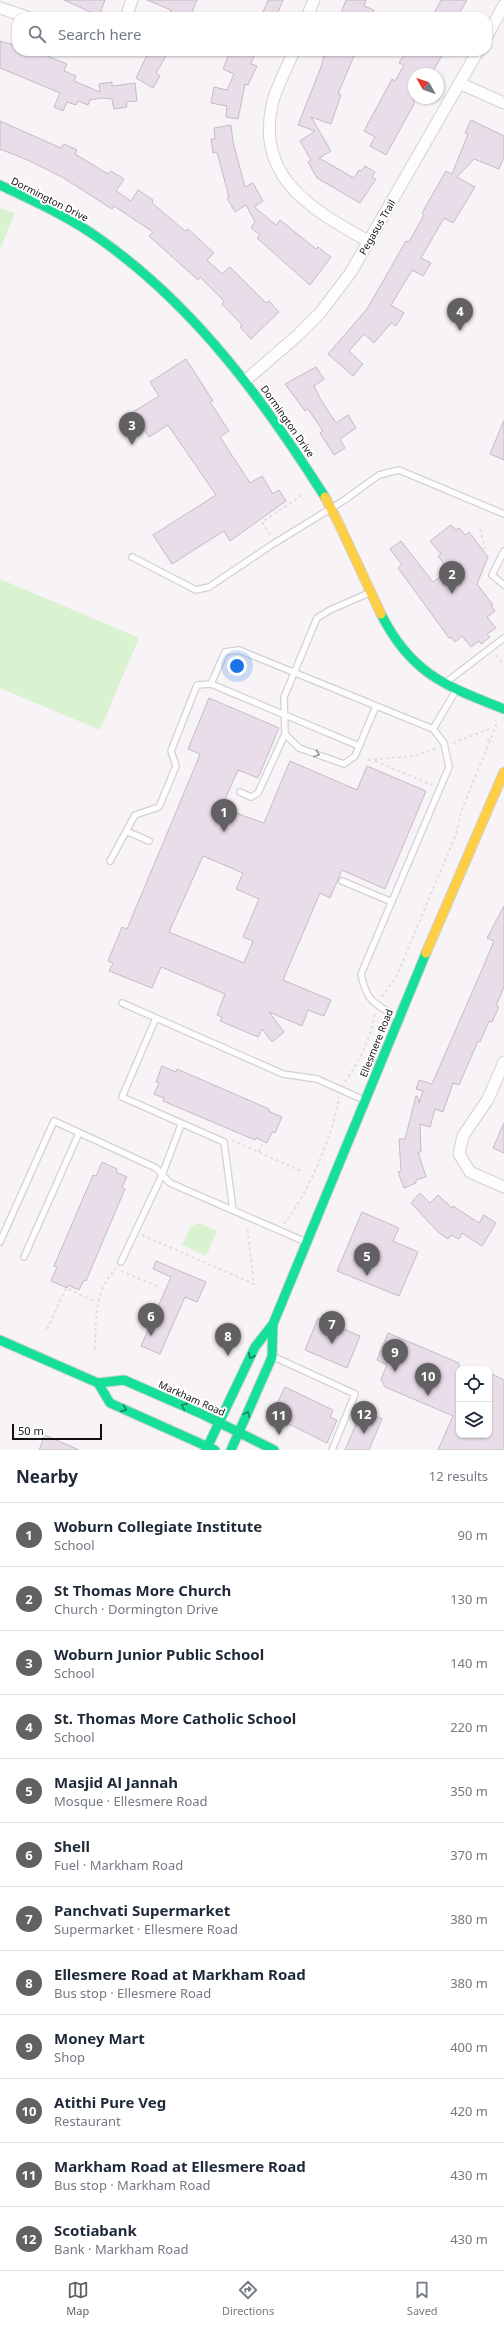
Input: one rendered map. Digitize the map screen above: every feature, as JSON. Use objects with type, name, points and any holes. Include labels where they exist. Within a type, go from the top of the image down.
[{"type":"main road","name":"Dormington Drive","points":[[0,185],[52,210],[92,233],[160,284],[205,331],[246,380],[289,442],[331,509],[394,639],[404,653],[418,667],[443,685],[504,709]]},
{"type":"main road","name":"Ellesmere Road","points":[[210,1449],[219,1422],[255,1347],[273,1324],[398,1019],[504,772]]},
{"type":"main road","name":"Ellesmere Road","points":[[232,1450],[272,1357],[273,1324]]},
{"type":"main road","points":[[0,1340],[98,1383],[110,1403],[210,1449]]},
{"type":"main road","name":"Markham Road","points":[[98,1383],[124,1380],[219,1422],[274,1450]]},
{"type":"street","points":[[128,12],[132,0]]},
{"type":"street","points":[[309,12],[314,0]]},
{"type":"street","points":[[492,27],[504,5]]},
{"type":"street","points":[[0,8],[12,12]]},
{"type":"street","points":[[292,56],[272,104],[270,126],[273,153],[283,177],[299,196],[315,210],[368,241]]},
{"type":"street","name":"Pegasus Trail","points":[[246,380],[298,335],[320,313],[352,272],[368,241],[475,56]]},
{"type":"street","points":[[459,83],[504,103]]},
{"type":"street","points":[[504,1062],[488,1099],[463,1136],[459,1154],[470,1172],[504,1187]]},
{"type":"lane","points":[[132,557],[196,590],[209,587],[270,546],[331,509],[379,475],[399,470],[504,514]]},
{"type":"lane","points":[[504,551],[492,575],[504,585]]},
{"type":"lane","points":[[240,792],[252,797],[258,793],[285,734],[284,697],[293,672],[317,618],[330,610],[371,592]]},
{"type":"lane","points":[[443,685],[504,638]]},
{"type":"lane","points":[[211,684],[225,652],[239,650],[433,729],[444,746],[449,767],[361,974],[365,992],[371,1001],[398,1019]]},
{"type":"lane","points":[[110,861],[135,815],[159,807],[176,766],[170,751],[197,685],[211,684],[359,746]]},
{"type":"lane","points":[[433,729],[456,690]]},
{"type":"lane","points":[[285,734],[298,748],[344,764],[355,756],[376,706]]},
{"type":"lane","points":[[126,831],[149,841]]},
{"type":"lane","points":[[342,881],[392,902]]},
{"type":"lane","points":[[122,1003],[283,1074],[317,1080],[365,1100]]},
{"type":"lane","points":[[156,1018],[122,1097],[181,1125],[224,1142],[233,1210]]},
{"type":"lane","points":[[0,1242],[54,1121],[156,1168],[170,1183],[307,1242]]},
{"type":"lane","points":[[121,1262],[162,1174],[181,1125]]},
{"type":"lane","points":[[24,1257],[79,1133]]},
{"type":"lane","points":[[272,1357],[355,1394],[332,1450]]},
{"type":"path","points":[[272,538],[262,522],[302,494]]},
{"type":"path","points":[[480,529],[485,549]]},
{"type":"path","points":[[490,648],[504,664]]},
{"type":"path","points":[[279,1230],[299,1204],[336,1118],[340,1089],[360,1060],[371,1032],[377,1004],[397,975],[456,834],[462,809],[489,739],[496,726],[495,720]]},
{"type":"path","points":[[368,760],[413,756],[492,728]]},
{"type":"path","points":[[489,739],[494,742]]},
{"type":"path","points":[[373,760],[440,789]]},
{"type":"path","points":[[224,1142],[231,1139],[302,1172]]},
{"type":"path","points":[[259,1152],[262,1144]]},
{"type":"path","points":[[136,1232],[254,1284],[246,1216]]},
{"type":"path","points":[[95,1349],[97,1302],[109,1275],[121,1262]]},
{"type":"path","points":[[115,1269],[159,1288]]},
{"type":"path","points":[[47,1329],[66,1288],[97,1302]]},
{"type":"green space","points":[[0,208],[15,213],[0,249]]},
{"type":"green space","points":[[0,579],[139,638],[100,730],[0,688]]},
{"type":"green space","points":[[199,1223],[217,1231],[206,1256],[182,1245],[191,1226]]},
{"type":"building","points":[[64,0],[105,0],[100,12],[90,12]]},
{"type":"building","points":[[147,0],[197,0],[192,12],[170,12],[171,10]]},
{"type":"building","points":[[268,0],[283,0],[278,12],[263,12]]},
{"type":"building","points":[[346,0],[366,0],[364,6],[374,10],[373,12],[341,12]]},
{"type":"building","points":[[441,0],[467,0],[460,12],[435,12]]},
{"type":"building","points":[[0,41],[12,45],[12,56],[47,56],[67,64],[64,71],[76,76],[74,81],[100,92],[99,84],[112,82],[112,86],[135,83],[137,101],[126,102],[127,107],[114,109],[112,99],[102,98],[90,100],[88,105],[78,101],[76,105],[67,102],[63,111],[54,107],[60,93],[0,68]]},
{"type":"building","points":[[147,56],[166,56],[156,73],[160,76],[153,88],[136,78]]},
{"type":"building","points":[[228,56],[254,56],[251,64],[257,66],[248,85],[245,84],[238,119],[226,117],[227,106],[211,103],[214,87],[227,90],[234,74],[223,69]]},
{"type":"building","points":[[324,56],[354,56],[338,94],[341,95],[331,124],[311,117],[331,151],[319,158],[354,178],[359,170],[361,171],[365,166],[375,172],[372,177],[376,179],[360,203],[317,178],[308,162],[311,160],[300,141],[315,131],[298,125],[321,67]]},
{"type":"building","points":[[403,56],[442,56],[435,68],[408,68],[408,104],[414,104],[386,155],[370,146],[375,137],[364,131],[392,79],[395,81],[404,65],[399,63]]},
{"type":"building","points":[[471,120],[504,136],[504,157],[499,169],[474,159],[457,177],[475,187],[453,223],[444,218],[421,258],[431,263],[423,276],[412,270],[391,305],[404,313],[396,326],[391,323],[374,343],[364,334],[349,351],[363,364],[353,376],[328,354],[367,309],[406,241],[409,242],[424,215],[422,213],[446,171],[452,174],[468,134],[465,133]]},
{"type":"building","points":[[0,121],[61,148],[64,144],[77,150],[75,154],[108,174],[111,171],[124,179],[116,191],[131,201],[138,190],[153,200],[152,203],[185,231],[188,229],[214,253],[207,260],[222,274],[230,267],[266,303],[269,301],[279,312],[251,339],[240,327],[242,325],[222,304],[224,301],[200,277],[198,280],[149,236],[153,232],[114,206],[112,209],[62,177],[30,161],[0,149]]},
{"type":"building","points":[[231,125],[233,142],[245,187],[253,183],[263,201],[254,207],[276,225],[280,220],[316,249],[318,247],[331,257],[310,285],[257,238],[260,235],[251,228],[255,222],[246,205],[235,212],[227,198],[229,197],[217,152],[213,153],[211,139],[215,139],[214,128]]},
{"type":"building","points":[[186,359],[213,401],[210,402],[229,431],[220,437],[250,483],[262,476],[273,494],[279,490],[286,501],[230,541],[224,531],[172,564],[153,535],[216,495],[168,425],[149,437],[133,412],[159,396],[150,382]]},
{"type":"building","points":[[316,367],[324,379],[314,386],[336,423],[348,415],[356,428],[340,439],[345,448],[334,455],[320,433],[323,431],[308,409],[305,411],[285,384]]},
{"type":"building","points":[[504,420],[504,460],[490,454]]},
{"type":"building","points":[[451,525],[456,530],[459,528],[465,535],[469,532],[488,557],[477,584],[493,605],[491,606],[495,611],[487,617],[496,628],[487,634],[490,637],[481,644],[479,641],[471,647],[462,636],[455,642],[451,637],[449,638],[398,568],[402,565],[390,549],[401,541],[433,582],[449,570],[438,556],[441,554],[430,541]]},
{"type":"building","points":[[209,698],[279,728],[258,778],[238,770],[222,806],[264,823],[290,761],[357,790],[367,766],[426,791],[385,889],[342,870],[330,898],[320,893],[283,980],[331,1000],[324,1016],[308,1010],[302,1026],[269,1012],[284,1032],[272,1042],[262,1029],[258,1037],[220,1021],[222,1017],[217,1015],[225,994],[161,967],[152,988],[109,971],[113,963],[108,961],[122,927],[127,929],[200,754],[188,749]],"holes":[[[203,856],[243,873],[236,889],[259,899],[243,937],[253,941],[244,963],[169,932]]]},
{"type":"building","points":[[504,906],[504,987],[496,1006],[499,1007],[492,1022],[489,1021],[480,1042],[478,1041],[459,1085],[453,1083],[443,1112],[435,1109],[430,1127],[420,1124],[421,1152],[418,1152],[426,1177],[416,1180],[416,1183],[404,1188],[398,1172],[401,1171],[399,1139],[405,1139],[416,1096],[418,1097],[419,1103],[423,1091],[416,1089],[419,1080],[432,1084],[494,941],[487,938]]},
{"type":"building","points":[[162,1066],[176,1072],[177,1069],[269,1109],[268,1111],[282,1117],[275,1133],[272,1132],[267,1143],[256,1138],[255,1140],[163,1101],[164,1098],[154,1094],[159,1083],[156,1082]]},
{"type":"building","points":[[504,1123],[504,1153],[493,1148]]},
{"type":"building","points":[[102,1162],[117,1169],[116,1172],[127,1177],[122,1187],[125,1189],[86,1281],[84,1280],[79,1290],[68,1285],[67,1288],[51,1281],[57,1267],[54,1266],[93,1175],[96,1176]]},
{"type":"building","points":[[420,1193],[430,1203],[438,1195],[452,1208],[453,1206],[479,1223],[484,1215],[496,1223],[482,1246],[462,1233],[459,1239],[451,1235],[448,1239],[439,1233],[411,1203]]},
{"type":"building","points":[[362,1212],[399,1228],[393,1241],[418,1252],[399,1296],[337,1271]]},
{"type":"building","points":[[156,1261],[206,1282],[197,1302],[185,1297],[160,1354],[141,1346],[171,1277],[153,1269]]},
{"type":"building","points":[[318,1318],[360,1336],[347,1368],[305,1350]]},
{"type":"building","points":[[388,1333],[459,1363],[459,1366],[456,1366],[456,1438],[492,1438],[492,1374],[504,1380],[504,1450],[438,1450],[453,1416],[385,1387],[381,1379],[387,1365],[377,1360]]},
{"type":"building","points":[[285,1387],[333,1410],[330,1417],[337,1420],[327,1443],[279,1419],[282,1412],[275,1408]]},
{"type":"building","points":[[362,1410],[382,1419],[369,1450],[345,1450]]},
{"type":"building","points":[[45,1435],[79,1450],[39,1450]]},
{"type":"traffic: fast","points":[[0,185],[54,211],[92,233],[138,268],[169,297],[199,327],[253,392],[278,426],[325,497]]},
{"type":"traffic: fast","points":[[381,614],[405,651],[432,675],[448,685],[504,709]]},
{"type":"traffic: fast","points":[[206,1450],[255,1347],[273,1324],[426,953]]},
{"type":"traffic: fast","points":[[231,1450],[272,1357],[273,1324]]},
{"type":"traffic: fast","points":[[0,1340],[98,1383],[124,1380],[202,1414],[274,1450]]},
{"type":"traffic: fast","points":[[98,1383],[110,1403],[215,1450]]},
{"type":"traffic: slow","points":[[325,497],[381,614]]},
{"type":"traffic: slow","points":[[426,953],[504,772]]},
{"type":"place","name":"St. Thomas More Catholic School","points":[[460,331]]},
{"type":"place","name":"Woburn Junior Public School","points":[[132,445]]},
{"type":"place","name":"St Thomas More Church","points":[[452,594]]},
{"type":"place","name":"Woburn Collegiate Institute","points":[[224,832]]},
{"type":"place","name":"Masjid Al Jannah","points":[[367,1276]]},
{"type":"place","name":"Shell","points":[[151,1336]]},
{"type":"place","name":"Panchvati Supermarket","points":[[332,1344]]},
{"type":"place","name":"Ellesmere Road at Markham Road","points":[[228,1356]]},
{"type":"place","name":"Money Mart","points":[[395,1372]]},
{"type":"place","name":"Atithi Pure Veg","points":[[428,1396]]},
{"type":"place","name":"Scotiabank","points":[[364,1434]]},
{"type":"place","name":"Markham Road at Ellesmere Road","points":[[279,1435]]}]
